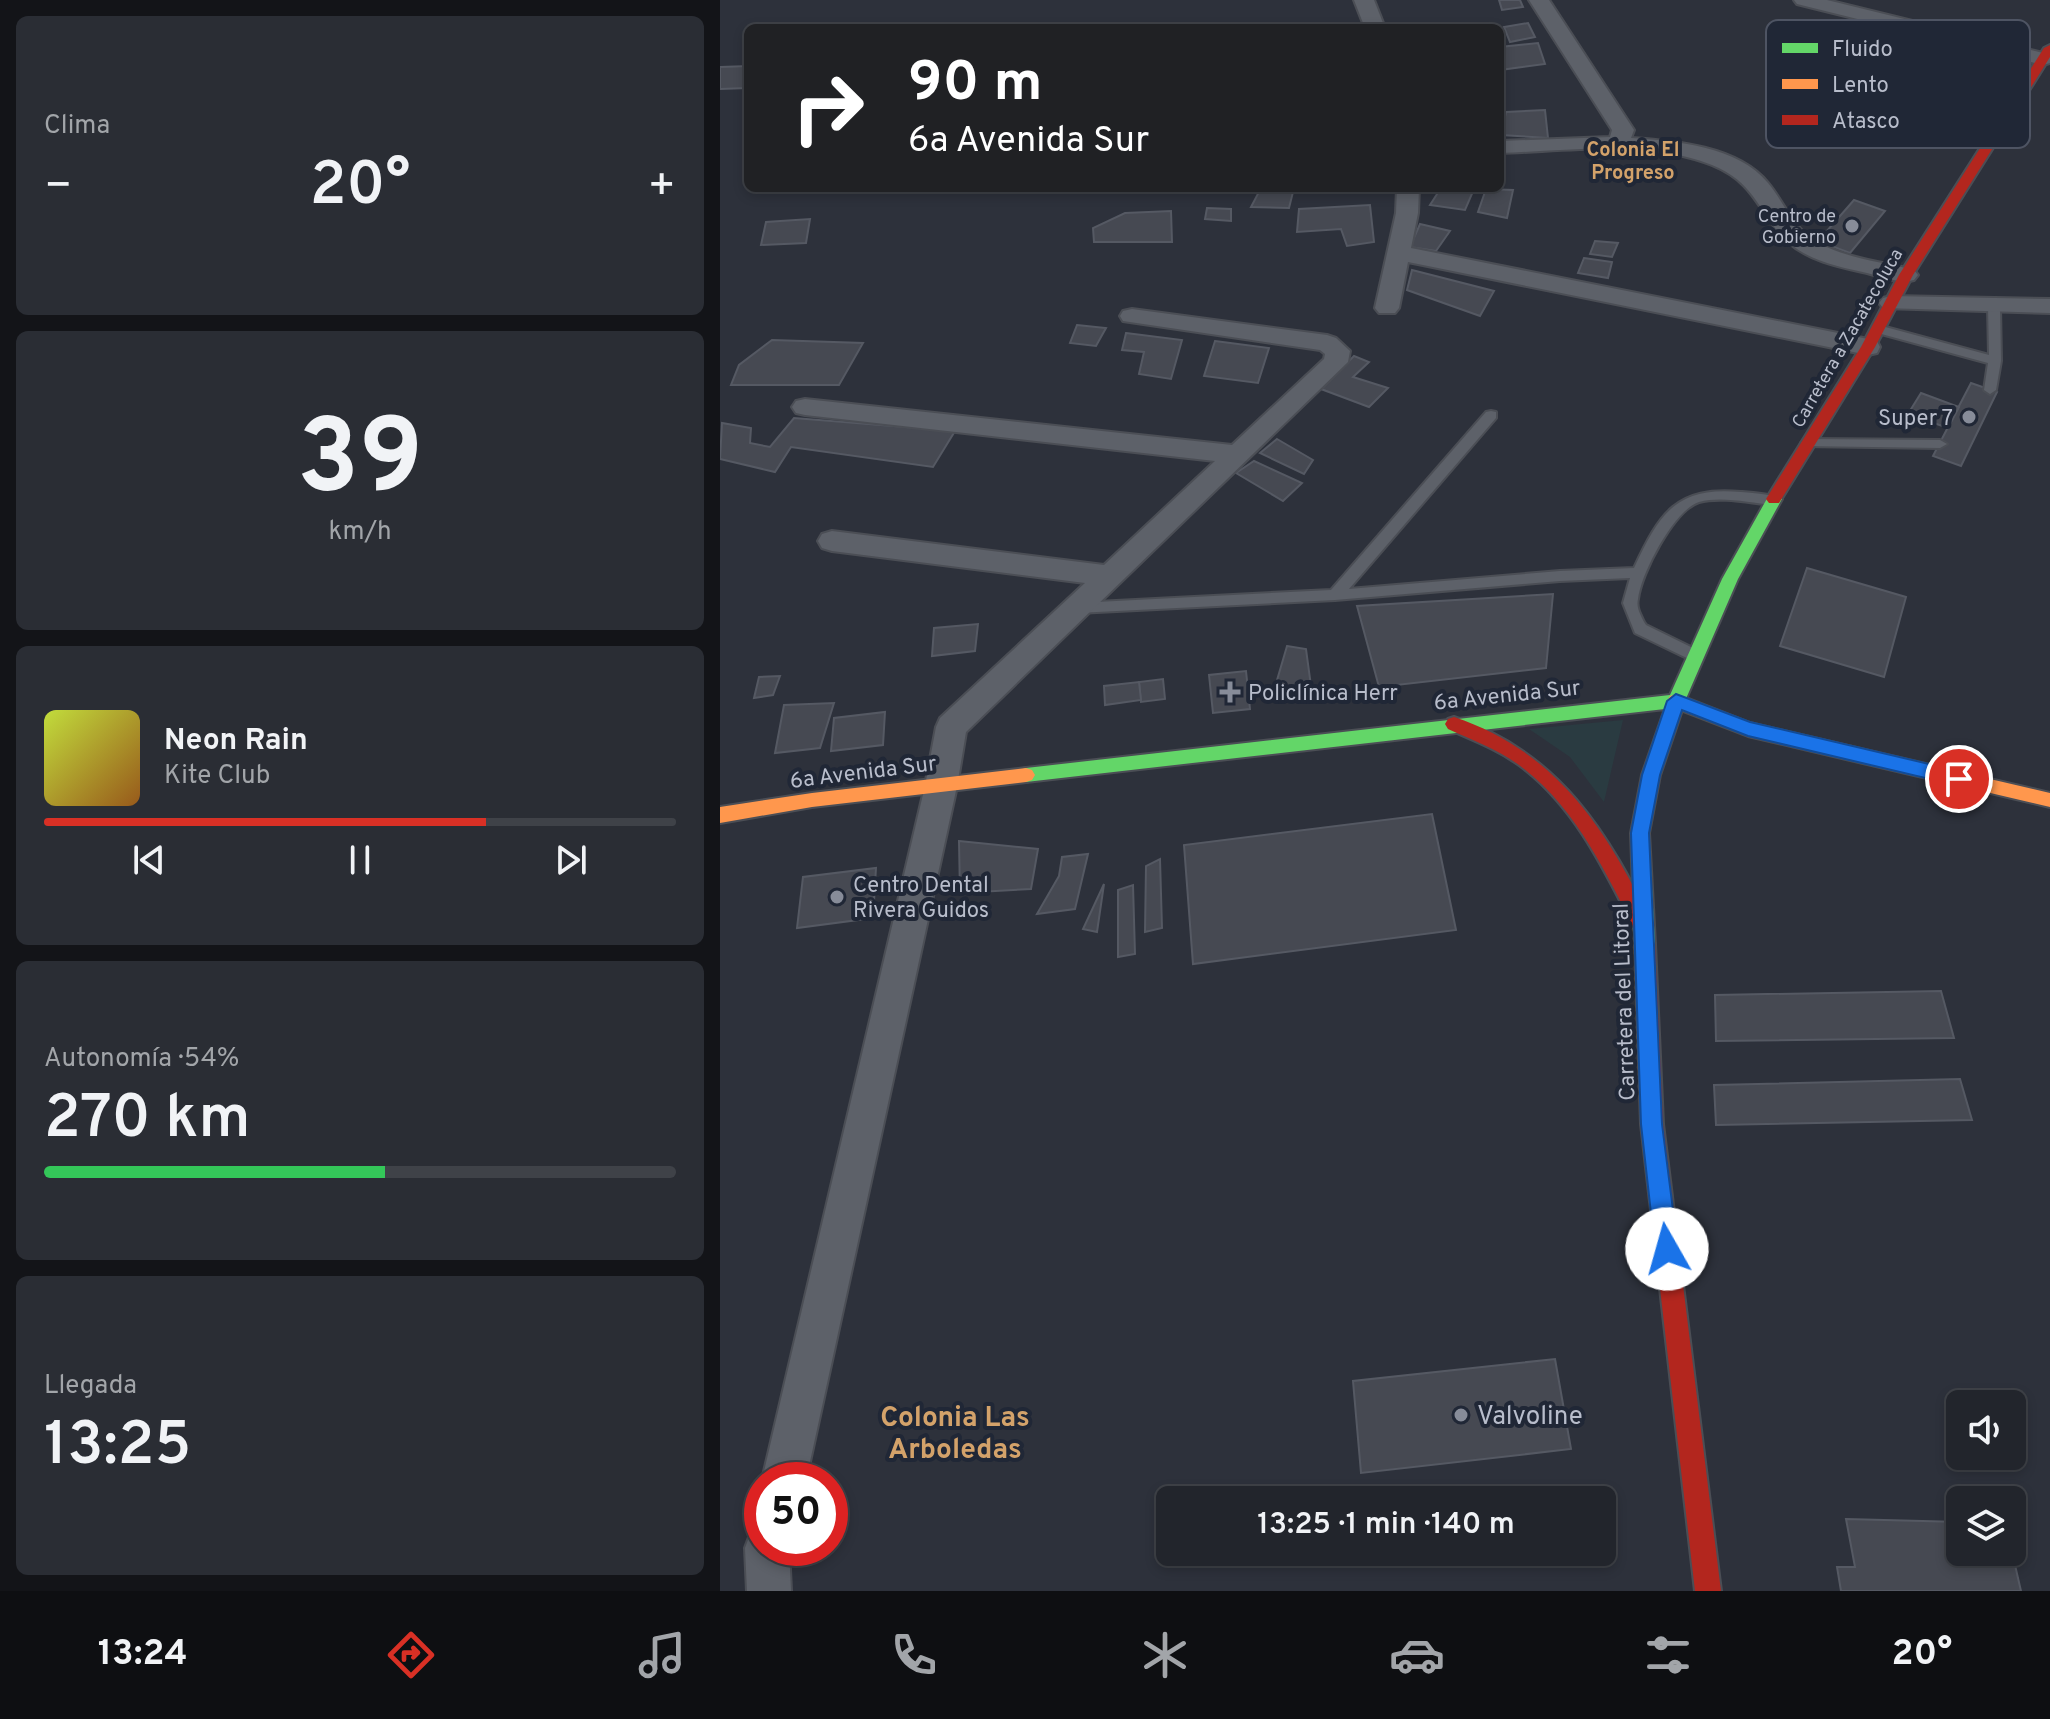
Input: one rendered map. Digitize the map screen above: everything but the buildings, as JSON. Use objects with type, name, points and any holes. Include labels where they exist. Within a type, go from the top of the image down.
[{"type":"main road","name":"Carretera a Zacatecoluca","points":[[2030,79],[2046,54]]},
{"type":"main road","name":"Carretera a Zacatecoluca","points":[[1676,701],[1730,579],[1773,500],[1873,338],[1906,275],[1986,148]]},
{"type":"main road","name":"6a Avenida Sur","points":[[720,815],[812,800],[1454,724],[1676,701],[1748,729],[2050,800]]},
{"type":"main road","name":"Carretera del Litoral","points":[[1676,701],[1651,775],[1640,833],[1652,1124],[1708,1591]]},
{"type":"main road","points":[[1454,724],[1524,758],[1571,800],[1589,824],[1644,928]]},
{"type":"street","points":[[1364,0],[1373,24]]},
{"type":"street","points":[[1539,0],[1623,130],[1618,144]]},
{"type":"street","points":[[1804,0],[1894,20]]},
{"type":"street","points":[[1504,147],[1618,144],[1694,151],[1714,158],[1756,183],[1798,239],[1826,255],[1906,275]]},
{"type":"street","points":[[1387,308],[1407,213],[1408,192]]},
{"type":"street","points":[[1399,253],[1873,338]]},
{"type":"street","points":[[1891,303],[2050,306]]},
{"type":"street","points":[[788,1462],[941,786],[951,727],[1336,362],[1338,351],[1327,343],[1132,316]]},
{"type":"street","points":[[805,407],[1238,455]]},
{"type":"street","points":[[832,541],[1111,576]]},
{"type":"street","points":[[768,1566],[769,1591]]},
{"type":"lane","points":[[1990,390],[1995,361],[1994,306]]},
{"type":"lane","points":[[1873,338],[1995,361]]},
{"type":"lane","points":[[1335,595],[1491,415]]},
{"type":"lane","points":[[1808,443],[1940,444]]},
{"type":"lane","points":[[1698,657],[1640,629],[1629,604],[1637,573],[1674,516],[1690,500],[1718,497],[1773,500]]},
{"type":"lane","points":[[1077,608],[1335,595],[1560,576],[1637,573]]},
{"type":"shaded area","points":[[1623,720],[1604,802],[1570,757],[1529,729]]},
{"type":"traffic: fast","points":[[1645,944],[1640,833],[1651,775],[1676,701],[1730,579],[1774,499]]},
{"type":"traffic: fast","points":[[1026,775],[1676,701]]},
{"type":"traffic: slow","points":[[1676,701],[1748,729],[2050,800]]},
{"type":"traffic: slow","points":[[720,815],[812,800],[1026,775]]},
{"type":"traffic: jam","points":[[2030,80],[2050,48]]},
{"type":"traffic: jam","points":[[1774,499],[1868,347],[1906,275],[1987,148]]},
{"type":"traffic: jam","points":[[1454,724],[1525,760],[1564,795],[1594,836],[1644,928]]},
{"type":"traffic: jam","points":[[1645,944],[1652,1124],[1708,1591]]},
{"type":"place","name":"Centro de Gobierno","points":[[1852,226]]},
{"type":"place","name":"Super 7","points":[[1969,417]]},
{"type":"place","name":"Policlínica Herr","points":[[1230,692]]},
{"type":"place","name":"Centro Dental Rivera Guidos","points":[[837,897]]},
{"type":"place","name":"Valvoline","points":[[1461,1415]]},
{"type":"district","name":"Colonia El Progreso","points":[[1633,160]]},
{"type":"district","name":"Colonia Las Arboledas","points":[[955,1432]]},
{"type":"route","points":[[1667,1249],[1652,1124],[1640,833],[1651,775],[1676,701],[1748,729],[1959,779]]}]
